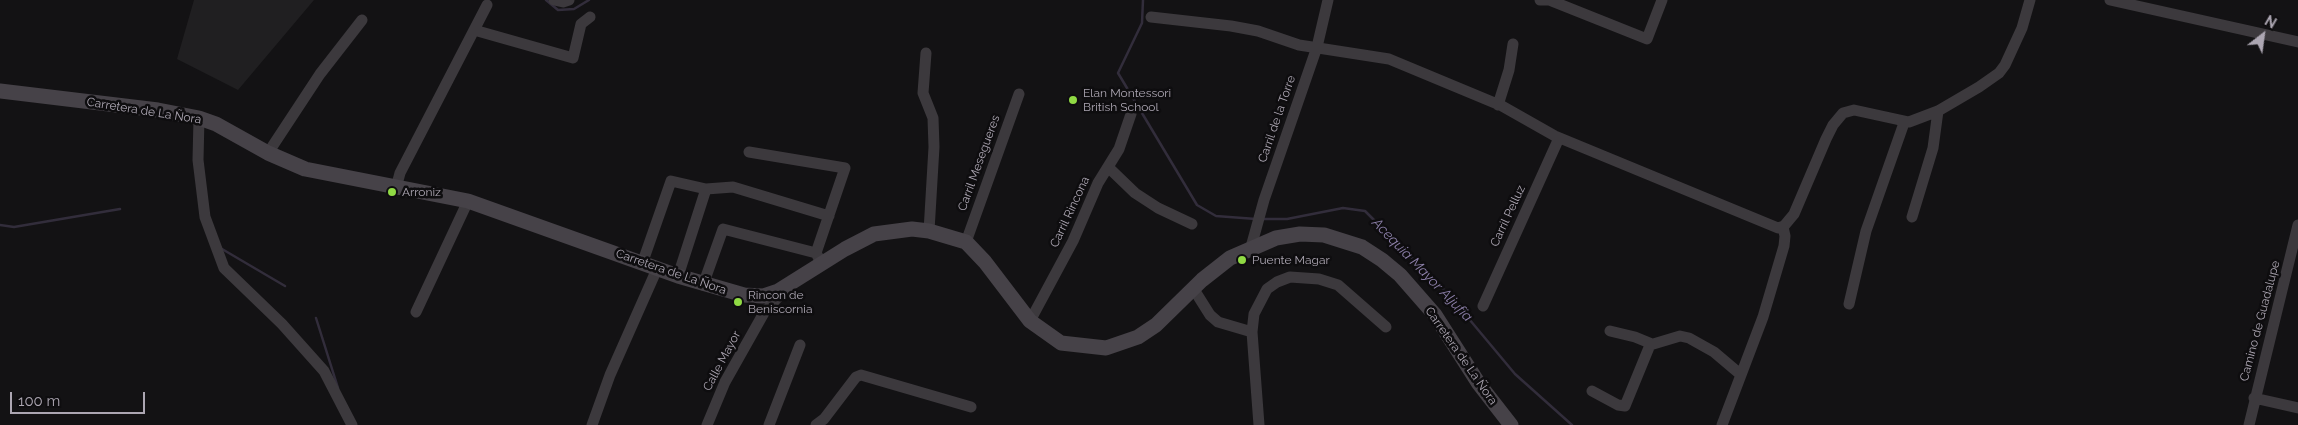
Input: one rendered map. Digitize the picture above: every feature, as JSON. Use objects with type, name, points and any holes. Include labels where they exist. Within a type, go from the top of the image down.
[{"type":"main road","name":"Carretera de La Ñora","points":[[0,91],[158,110],[199,118],[224,128],[268,153],[306,169],[468,201],[703,285],[744,295],[770,295],[793,283],[819,259],[874,234],[912,229],[929,231],[966,242],[985,262],[1030,320],[1061,343],[1106,348],[1138,337],[1156,326],[1194,288],[1230,258],[1251,247],[1276,238],[1300,234],[1324,235],[1345,240],[1382,260],[1400,275],[1435,315],[1480,384],[1511,425]]},
{"type":"street","points":[[554,0],[569,0]]},
{"type":"street","name":"Carril de la Torre","points":[[1251,247],[1264,200],[1317,47],[1328,0]]},
{"type":"street","points":[[1540,0],[1549,0],[1647,39],[1662,0]]},
{"type":"street","points":[[1151,17],[1231,26],[1299,45],[1389,59],[1498,105],[1559,138],[1772,227],[1783,227],[1794,214],[1833,124],[1843,113],[1854,110],[1904,123],[1919,120],[1938,111],[1999,73],[2014,48],[2030,0]]},
{"type":"street","points":[[2110,0],[2298,42]]},
{"type":"street","points":[[396,188],[400,173],[487,5]]},
{"type":"street","points":[[474,30],[574,58],[582,24],[590,17]]},
{"type":"street","points":[[268,153],[320,74],[362,20]]},
{"type":"street","points":[[1498,105],[1509,70],[1513,44]]},
{"type":"street","points":[[926,53],[924,93],[933,118],[934,147],[929,231]]},
{"type":"street","name":"Carril Mesegueres","points":[[966,242],[1019,94]]},
{"type":"street","points":[[1912,217],[1933,148],[1938,111]]},
{"type":"street","name":"Carril Rincona","points":[[1030,320],[1065,257],[1098,183],[1119,149],[1131,114]]},
{"type":"street","points":[[199,118],[198,160],[205,218],[224,268],[282,324],[324,371],[352,425]]},
{"type":"street","points":[[1849,304],[1866,231],[1904,123]]},
{"type":"street","name":"Carril Pelluz","points":[[1482,306],[1559,138]]},
{"type":"street","points":[[703,285],[723,229],[819,259],[829,216],[845,168],[749,152]]},
{"type":"street","points":[[1108,167],[1135,193],[1158,208],[1192,224]]},
{"type":"street","points":[[642,264],[671,181],[706,189],[733,188],[829,216]]},
{"type":"street","points":[[678,276],[706,189]]},
{"type":"street","points":[[416,312],[468,201]]},
{"type":"street","name":"Camino de Guadalupe","points":[[2249,425],[2254,398],[2298,225]]},
{"type":"street","points":[[1722,425],[1763,317],[1784,246],[1786,236],[1783,227]]},
{"type":"street","points":[[592,425],[610,376],[657,269]]},
{"type":"street","points":[[1259,425],[1252,332],[1254,314],[1267,289],[1276,282],[1290,277],[1319,278],[1338,285],[1386,328]]},
{"type":"street","name":"Calle Mayor","points":[[707,425],[725,382],[765,311],[793,283]]},
{"type":"street","points":[[1194,288],[1210,315],[1218,322],[1252,332]]},
{"type":"street","points":[[744,295],[761,303],[765,311]]},
{"type":"street","points":[[1610,331],[1635,337],[1652,344]]},
{"type":"street","points":[[1592,391],[1618,405],[1625,406],[1648,348],[1652,344],[1680,336],[1689,338],[1714,352],[1740,374]]},
{"type":"street","points":[[769,425],[800,345]]},
{"type":"street","points":[[816,425],[824,419],[856,377],[861,375],[971,407]]},
{"type":"street","points":[[338,398],[343,425]]},
{"type":"street","points":[[2254,398],[2298,408]]},
{"type":"shaded area","points":[[194,0],[314,0],[238,90],[177,59]]},
{"type":"waterway","name":"Acequia Mayor Aljufía","points":[[546,0],[558,10],[574,9],[589,0]]},
{"type":"waterway","name":"Acequia Mayor Aljufía","points":[[1143,0],[1142,23],[1118,73],[1197,205],[1216,216],[1256,219]]},
{"type":"waterway","name":"Acequia Mayor Aljufía","points":[[1264,219],[1287,219],[1343,208],[1365,211],[1449,295],[1515,374],[1572,425]]},
{"type":"waterway","points":[[0,225],[14,227],[120,209]]},
{"type":"waterway","points":[[222,249],[285,286]]},
{"type":"waterway","points":[[316,318],[338,388]]},
{"type":"place","name":"Elan Montessori British School","points":[[1073,100]]},
{"type":"place","name":"Arroniz","points":[[392,192]]},
{"type":"place","name":"Puente Magar","points":[[1242,260]]},
{"type":"place","name":"Rincon de Beniscornia","points":[[738,302]]}]
